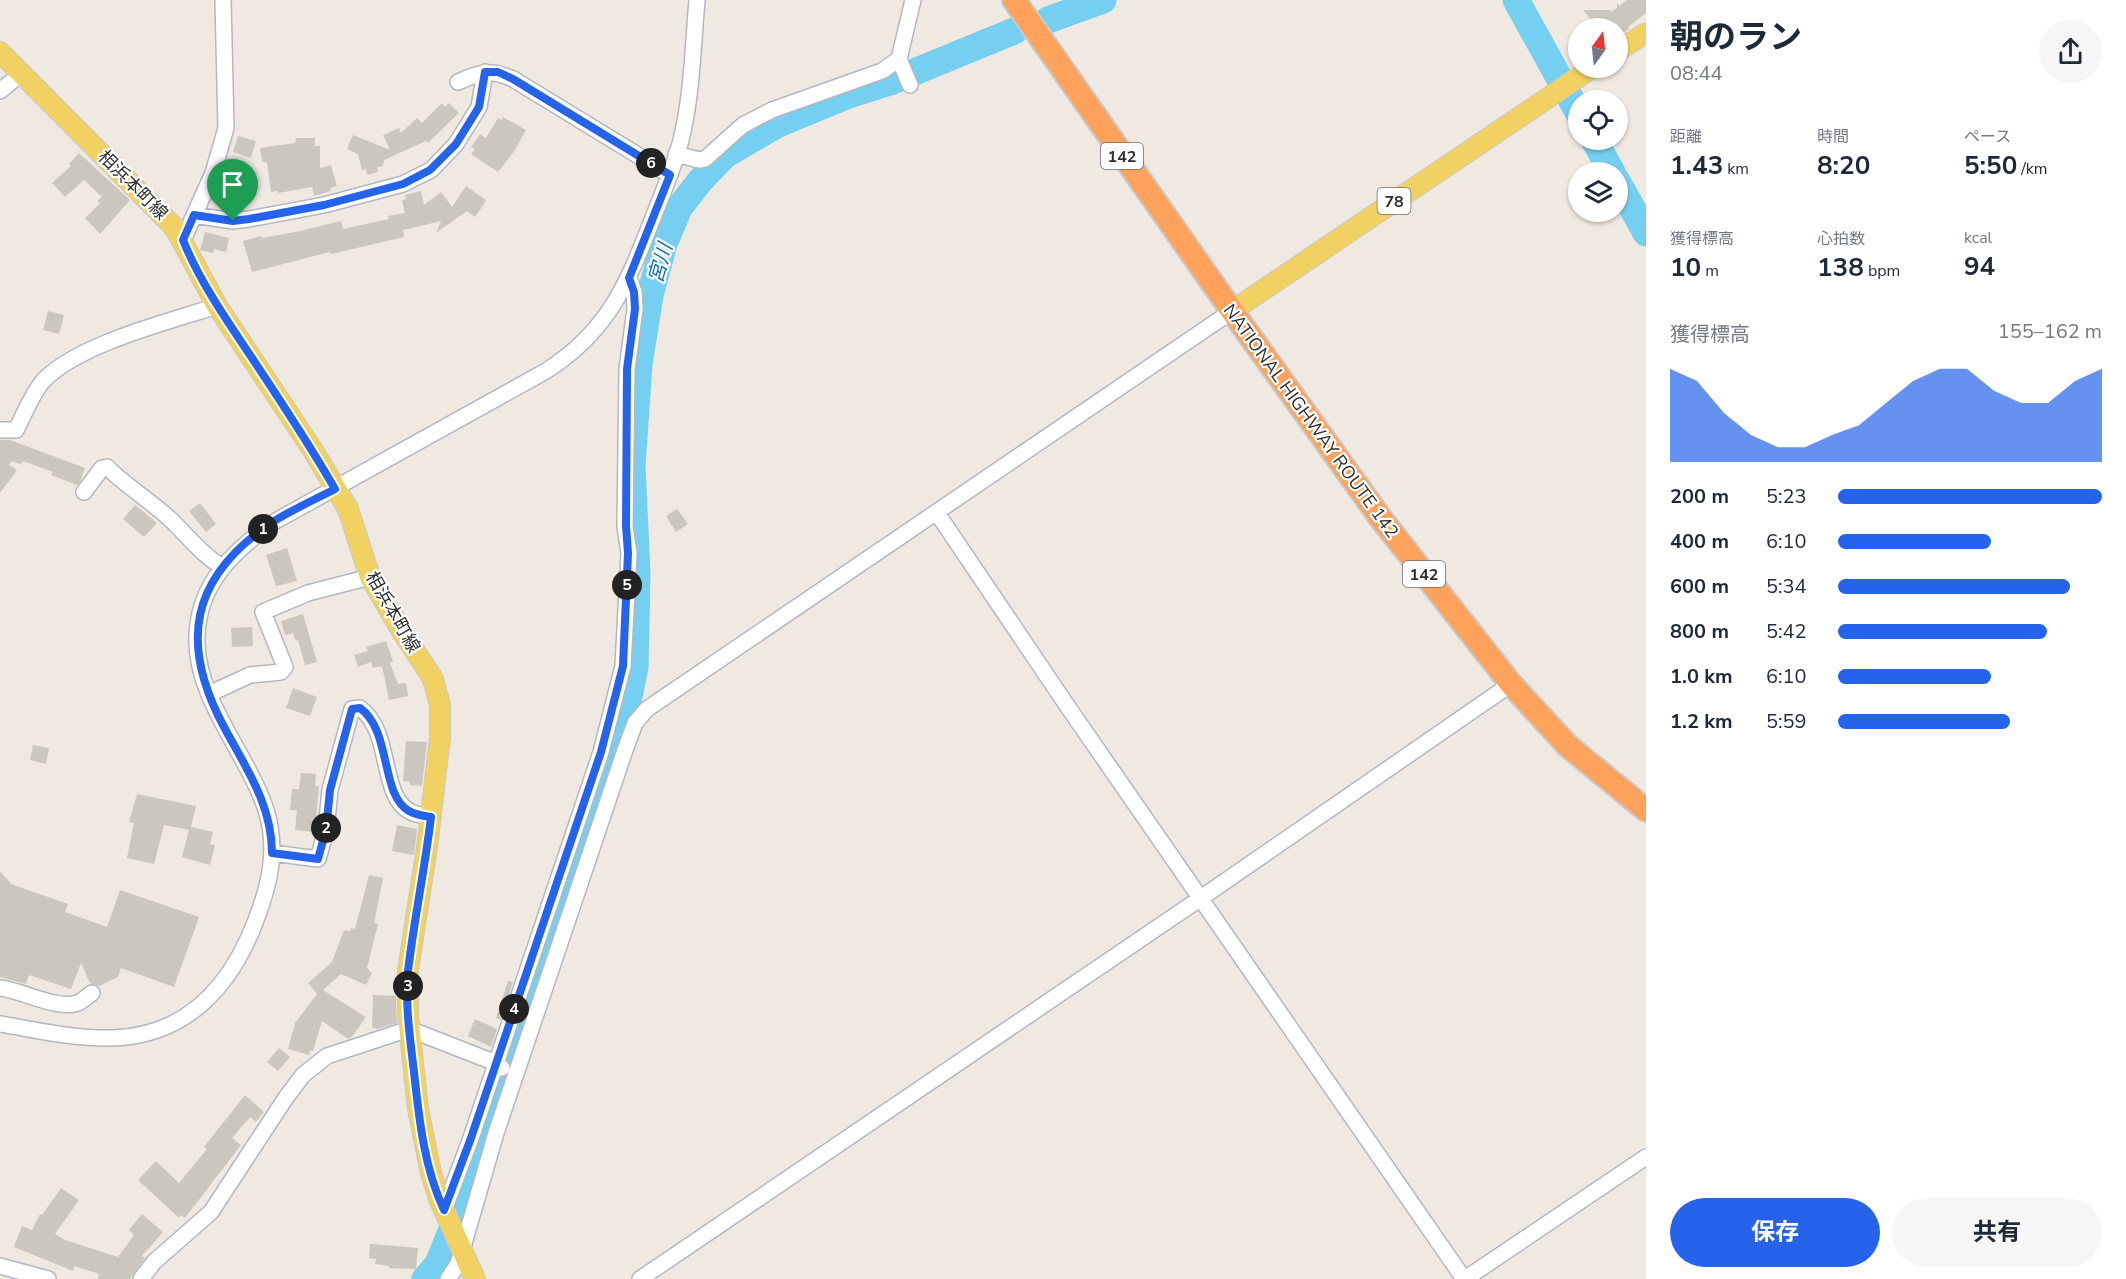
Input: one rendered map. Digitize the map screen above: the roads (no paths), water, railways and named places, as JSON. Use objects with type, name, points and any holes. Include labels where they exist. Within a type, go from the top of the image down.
[{"type":"highway","name":"NATIONAL HIGHWAY ROUTE 142","points":[[1014,0],[1382,520],[1511,684],[1568,746],[1646,810]]},
{"type":"main road","points":[[1628,44],[1646,33]]},
{"type":"main road","name":"相浜本町線","points":[[0,52],[165,215],[183,240],[217,306],[314,452],[348,509],[370,577],[426,667],[438,693],[441,718],[440,738],[431,817],[408,970],[409,1029],[418,1109],[435,1190],[477,1279]]},
{"type":"main road","name":"78","points":[[1232,311],[1576,78]]},
{"type":"street","points":[[183,240],[213,173],[226,128],[223,0]]},
{"type":"street","points":[[0,1024],[72,1035],[111,1038],[149,1033],[167,1028],[184,1019],[212,996],[244,948],[269,884],[272,853],[270,825],[259,792],[209,694],[197,637],[204,596],[222,567],[236,551],[272,523],[561,362],[605,320],[629,278],[670,175],[687,102],[697,0]]},
{"type":"street","points":[[676,154],[699,160],[705,159],[744,124],[772,110],[882,71],[905,73],[906,23],[913,0]]},
{"type":"street","points":[[194,215],[233,221],[249,219],[324,205],[403,184],[430,170],[456,144],[479,107],[485,72]]},
{"type":"street","points":[[458,82],[485,72],[498,72],[670,175]]},
{"type":"street","points":[[0,91],[22,73]]},
{"type":"street","points":[[448,1279],[455,1270],[459,1244],[506,1068],[601,752],[623,666],[628,553],[626,526],[627,369],[635,309],[634,292],[629,278]]},
{"type":"street","points":[[0,430],[15,430],[42,382],[66,362],[128,334],[217,306]]},
{"type":"street","points":[[446,1214],[471,1138],[506,1068],[628,741],[640,716],[647,709],[1232,311]]},
{"type":"street","points":[[84,492],[102,468],[107,467],[169,518],[204,555],[222,567]]},
{"type":"street","points":[[937,513],[1459,1278],[1646,1157]]},
{"type":"street","points":[[209,694],[250,675],[281,672],[285,667],[264,612],[308,593],[370,577]]},
{"type":"street","points":[[640,1279],[1201,898],[1511,684]]},
{"type":"street","points":[[272,853],[318,859],[326,830],[330,790],[352,709],[360,708],[373,722],[384,750],[399,802],[408,811],[431,817]]},
{"type":"street","points":[[0,988],[59,1004],[78,1003],[92,993]]},
{"type":"street","points":[[141,1279],[154,1262],[212,1212],[285,1099],[303,1075],[327,1056],[409,1029],[506,1068]]},
{"type":"street","points":[[0,1266],[48,1279]]},
{"type":"waterway","name":"宮川","points":[[1048,20],[1103,0]]},
{"type":"waterway","points":[[1516,0],[1568,94]]},
{"type":"waterway","name":"宮川","points":[[425,1279],[438,1264],[464,1199],[503,1073],[627,706],[635,667],[637,573],[632,465],[639,364],[650,295],[664,244],[679,208],[700,181],[725,155],[776,125],[846,96],[890,82],[1014,31]]},
{"type":"waterway","points":[[1600,150],[1606,162]]},
{"type":"waterway","points":[[1628,201],[1646,233]]}]
